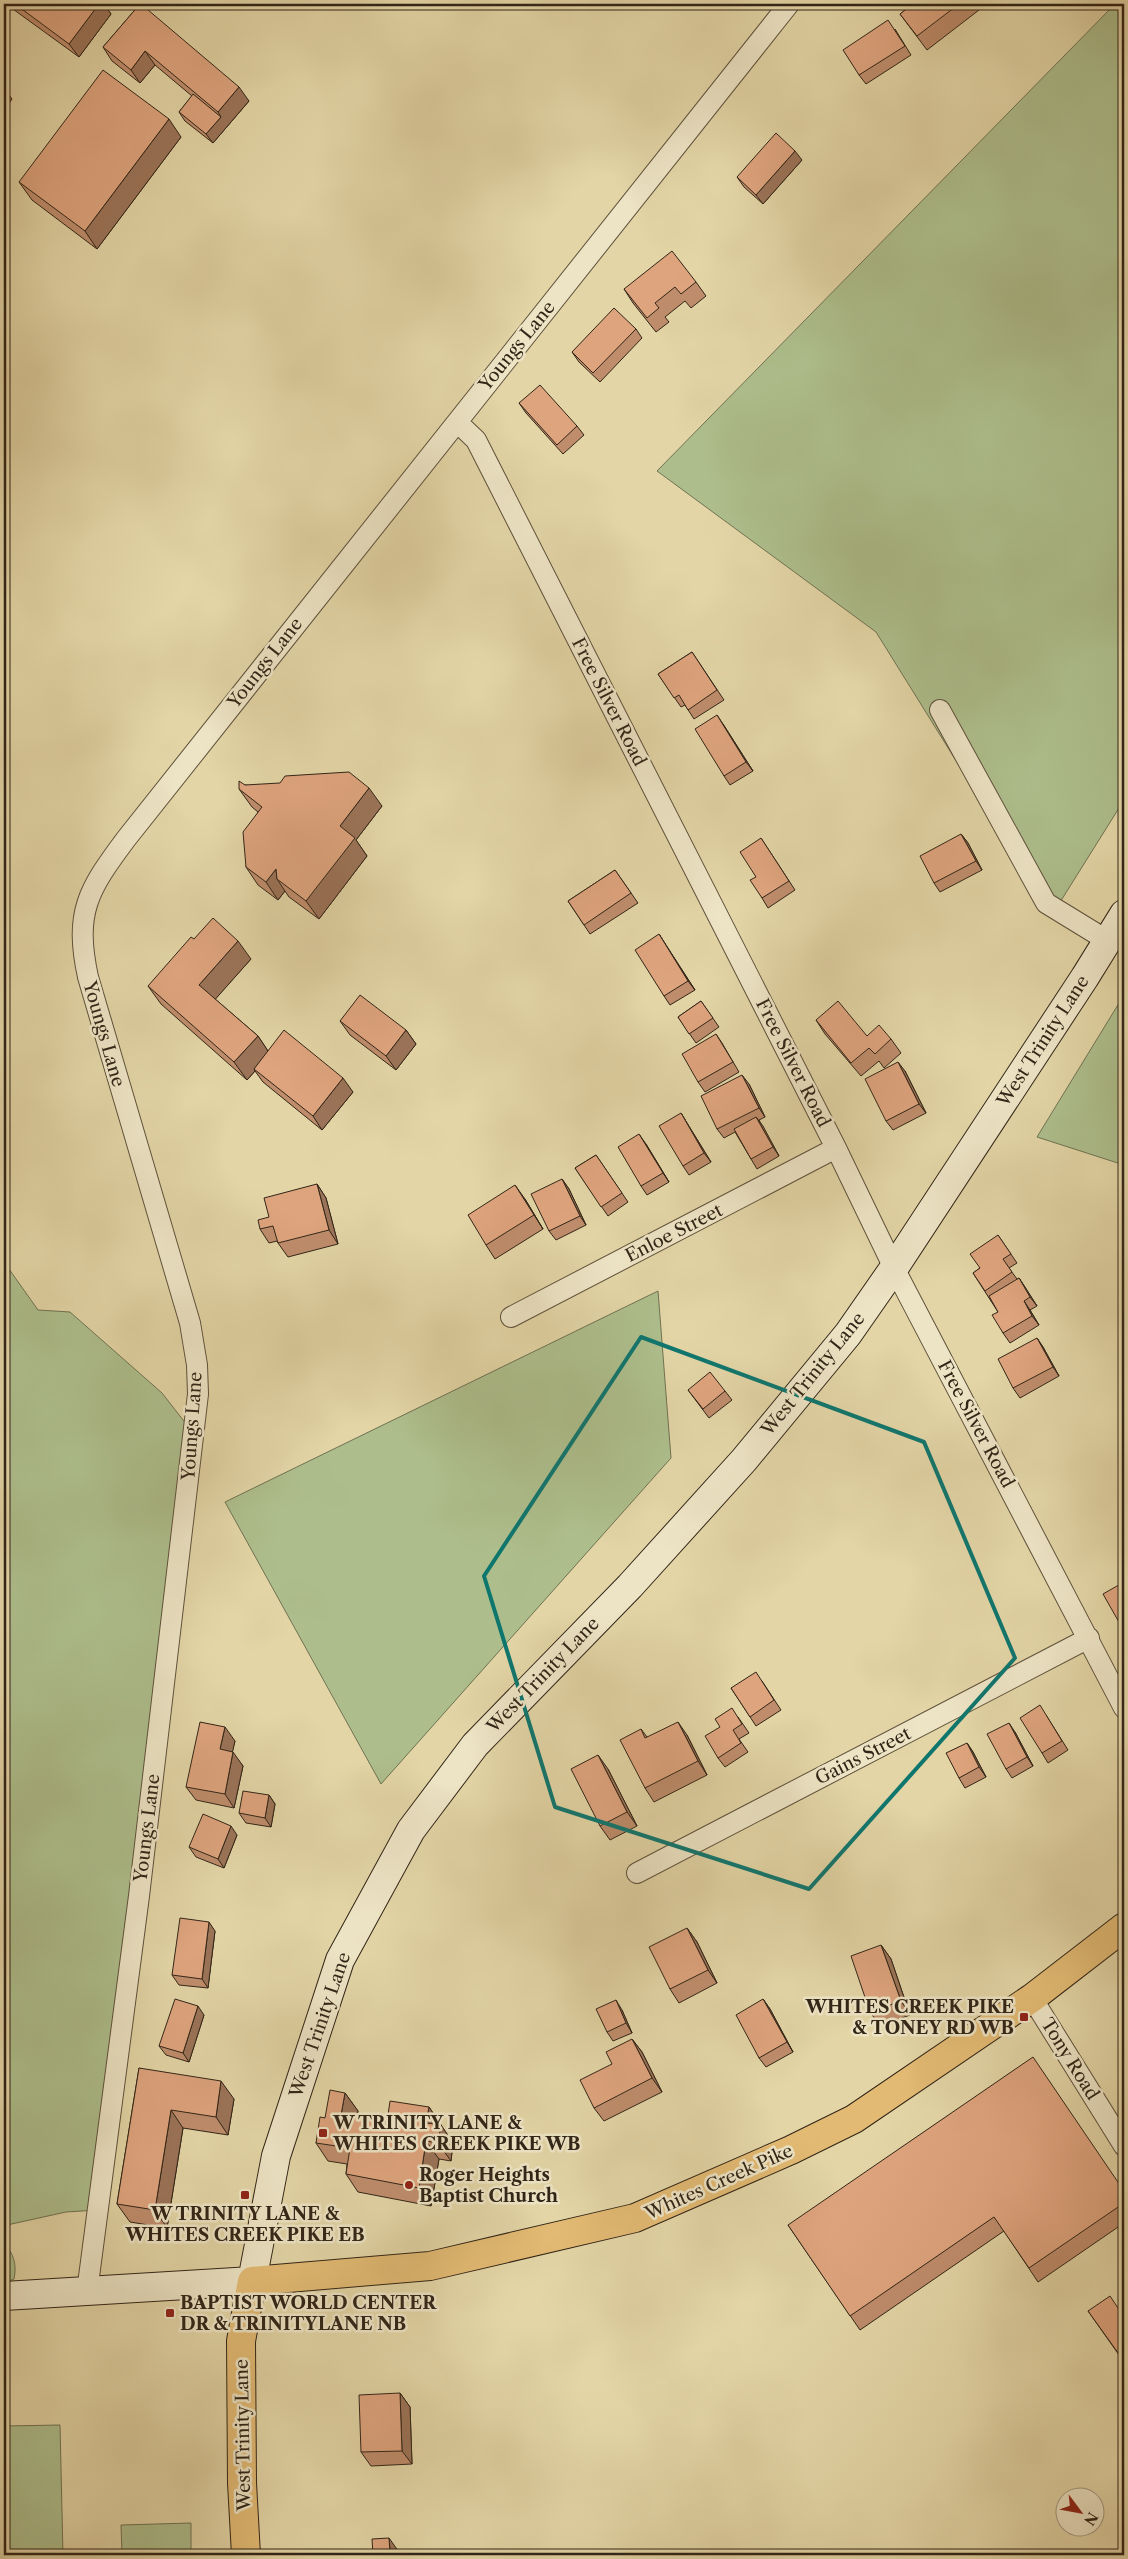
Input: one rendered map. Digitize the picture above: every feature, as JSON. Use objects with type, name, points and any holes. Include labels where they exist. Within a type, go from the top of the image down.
[{"type":"main road","name":"West Trinity Lane","points":[[246,2555],[242,2483],[241,2341],[276,2156],[340,1960],[412,1830],[475,1746],[630,1586],[744,1460],[848,1334],[894,1268],[1124,914]]},
{"type":"main road","name":"Whites Creek Pike","points":[[252,2281],[430,2266],[635,2218],[791,2150],[854,2120],[1032,1998],[1124,1927]]},
{"type":"main road","points":[[4,2296],[252,2281]]},
{"type":"street","name":"Youngs Lane","points":[[87,2292],[140,1886],[198,1394],[197,1365],[190,1324],[88,977],[82,949],[82,924],[87,901],[99,876],[126,839],[789,4]]},
{"type":"street","name":"Free Silver Road","points":[[457,422],[476,440],[836,1148],[894,1268],[1090,1638],[1124,1708]]},
{"type":"street","points":[[940,710],[1046,903],[1108,941]]},
{"type":"street","name":"Enloe Street","points":[[511,1317],[836,1148]]},
{"type":"street","name":"Gains Street","points":[[637,1873],[1090,1638]]},
{"type":"street","name":"Tony Road","points":[[1032,1998],[1124,2146]]},
{"type":"highlighted area","points":[[641,1337],[924,1442],[1015,1658],[809,1889],[555,1807],[484,1576]]},
{"type":"green space","points":[[1115,4],[1124,4],[1124,676],[1119,686],[1124,696],[1124,800],[1052,915],[876,632],[657,471]]},
{"type":"green space","points":[[1124,995],[1124,1165],[1037,1137]]},
{"type":"green space","points":[[4,1262],[38,1310],[70,1312],[162,1393],[194,1434],[98,2210],[66,2212],[7,2225],[4,2231]]},
{"type":"green space","points":[[658,1291],[671,1458],[381,1784],[225,1502]]},
{"type":"green space","points":[[4,2243],[14,2260],[15,2269],[14,2279],[4,2283]]},
{"type":"green space","points":[[60,2425],[63,2555],[4,2555],[4,2426]]},
{"type":"green space","points":[[191,2523],[191,2555],[122,2555],[121,2525]]},
{"type":"building","points":[[15,4],[99,4],[69,44]]},
{"type":"building","points":[[140,4],[239,87],[218,112],[145,51],[131,70],[103,47]]},
{"type":"building","points":[[913,4],[959,4],[917,36],[900,14]]},
{"type":"building","points":[[888,20],[905,46],[859,75],[843,50]]},
{"type":"building","points":[[103,70],[169,119],[85,231],[19,182]]},
{"type":"building","points":[[193,94],[221,117],[206,134],[179,112]]},
{"type":"building","points":[[776,133],[795,151],[756,195],[737,177]]},
{"type":"building","points":[[672,251],[696,282],[681,294],[675,287],[655,303],[659,308],[647,318],[624,289]]},
{"type":"building","points":[[614,308],[636,329],[593,373],[572,352]]},
{"type":"building","points":[[540,385],[577,426],[557,445],[519,403]]},
{"type":"building","points":[[692,652],[717,690],[688,710],[679,695],[674,698],[658,674]]},
{"type":"building","points":[[717,715],[746,762],[724,776],[695,729]]},
{"type":"building","points":[[349,772],[369,788],[340,826],[355,838],[306,901],[277,879],[276,869],[266,882],[246,867],[243,832],[262,807],[239,789],[239,781],[245,785],[280,783],[285,776]]},
{"type":"building","points":[[961,834],[976,861],[934,883],[920,856]]},
{"type":"building","points":[[761,838],[789,881],[762,898],[750,880],[756,877],[740,852]]},
{"type":"building","points":[[615,870],[631,893],[584,925],[568,901]]},
{"type":"building","points":[[213,918],[238,941],[199,985],[258,1036],[234,1062],[148,986],[191,937],[194,939]]},
{"type":"building","points":[[659,934],[688,981],[664,996],[635,950]]},
{"type":"building","points":[[360,995],[406,1030],[386,1056],[340,1021]]},
{"type":"building","points":[[701,1001],[713,1018],[689,1034],[678,1017]]},
{"type":"building","points":[[838,1001],[867,1036],[879,1025],[891,1039],[875,1054],[869,1048],[851,1063],[816,1020]]},
{"type":"building","points":[[284,1030],[343,1078],[313,1116],[254,1069]]},
{"type":"building","points":[[716,1034],[733,1062],[698,1082],[682,1054]]},
{"type":"building","points":[[898,1062],[919,1104],[886,1121],[865,1079]]},
{"type":"building","points":[[742,1075],[759,1108],[717,1129],[701,1096]]},
{"type":"building","points":[[681,1113],[704,1153],[683,1166],[659,1126]]},
{"type":"building","points":[[756,1117],[773,1147],[751,1159],[734,1129]]},
{"type":"building","points":[[639,1134],[663,1173],[641,1186],[618,1147]]},
{"type":"building","points":[[596,1155],[622,1193],[601,1207],[575,1168]]},
{"type":"building","points":[[562,1179],[580,1216],[549,1231],[531,1194]]},
{"type":"building","points":[[317,1184],[329,1230],[278,1243],[273,1226],[260,1229],[258,1220],[269,1217],[264,1198]]},
{"type":"building","points":[[515,1185],[534,1215],[486,1245],[468,1215]]},
{"type":"building","points":[[998,1235],[1011,1254],[1003,1259],[1012,1272],[985,1291],[973,1273],[980,1268],[970,1254]]},
{"type":"building","points":[[1019,1278],[1030,1297],[1024,1301],[1032,1316],[1003,1333],[992,1315],[998,1312],[989,1296]]},
{"type":"building","points":[[1037,1338],[1053,1367],[1013,1388],[998,1359]]},
{"type":"building","points":[[710,1372],[725,1391],[703,1409],[688,1390]]},
{"type":"building","points":[[1124,1582],[1124,1631],[1103,1594]]},
{"type":"building","points":[[756,1672],[774,1700],[750,1717],[731,1688]]},
{"type":"building","points":[[1040,1705],[1062,1741],[1042,1753],[1020,1718]]},
{"type":"building","points":[[732,1708],[742,1724],[733,1730],[741,1743],[718,1758],[705,1736],[720,1727],[715,1719]]},
{"type":"building","points":[[200,1722],[225,1727],[220,1749],[233,1752],[225,1794],[186,1787]]},
{"type":"building","points":[[678,1722],[698,1761],[645,1788],[620,1740],[641,1729],[645,1738]]},
{"type":"building","points":[[1009,1723],[1027,1757],[1006,1769],[987,1734]]},
{"type":"building","points":[[967,1743],[979,1767],[959,1778],[946,1753]]},
{"type":"building","points":[[598,1755],[627,1812],[600,1826],[571,1769]]},
{"type":"building","points":[[243,1791],[269,1795],[265,1818],[239,1813]]},
{"type":"building","points":[[203,1814],[231,1826],[218,1859],[189,1847]]},
{"type":"building","points":[[180,1918],[209,1922],[202,1979],[172,1975]]},
{"type":"building","points":[[687,1928],[708,1970],[670,1989],[649,1947]]},
{"type":"building","points":[[881,1945],[901,2001],[870,2012],[851,1956]]},
{"type":"building","points":[[175,1999],[198,2006],[183,2053],[159,2046]]},
{"type":"building","points":[[763,1999],[787,2042],[759,2058],[736,2015]]},
{"type":"building","points":[[616,2000],[626,2023],[607,2032],[596,2009]]},
{"type":"building","points":[[632,2039],[652,2078],[594,2108],[580,2080],[612,2064],[606,2052]]},
{"type":"building","points":[[1033,2057],[1124,2191],[1124,2203],[1029,2268],[994,2217],[850,2316],[788,2225]]},
{"type":"building","points":[[139,2068],[221,2081],[216,2117],[171,2110],[155,2210],[117,2204]]},
{"type":"building","points":[[330,2090],[345,2093],[341,2115],[387,2122],[390,2101],[429,2107],[426,2123],[441,2125],[438,2143],[426,2141],[419,2188],[346,2174],[350,2148],[316,2143],[320,2117],[325,2118]]},
{"type":"building","points":[[1110,2296],[1124,2317],[1124,2355],[1121,2357],[1088,2311]]},
{"type":"building","points":[[400,2393],[402,2451],[361,2452],[359,2395]]},
{"type":"building","points":[[389,2538],[390,2552],[404,2552],[404,2555],[373,2555],[372,2539]]},
{"type":"place","name":"WHITES CREEK PIKE & TONEY RD WB","points":[[1024,2017]]},
{"type":"place","name":"W TRINITY LANE & WHITES CREEK PIKE WB","points":[[323,2133]]},
{"type":"place","name":"Roger Heights Baptist Church","points":[[409,2185]]},
{"type":"place","name":"W TRINITY LANE & WHITES CREEK PIKE EB","points":[[245,2195]]},
{"type":"place","name":"BAPTIST WORLD CENTER DR & TRINITYLANE NB","points":[[170,2313]]}]
